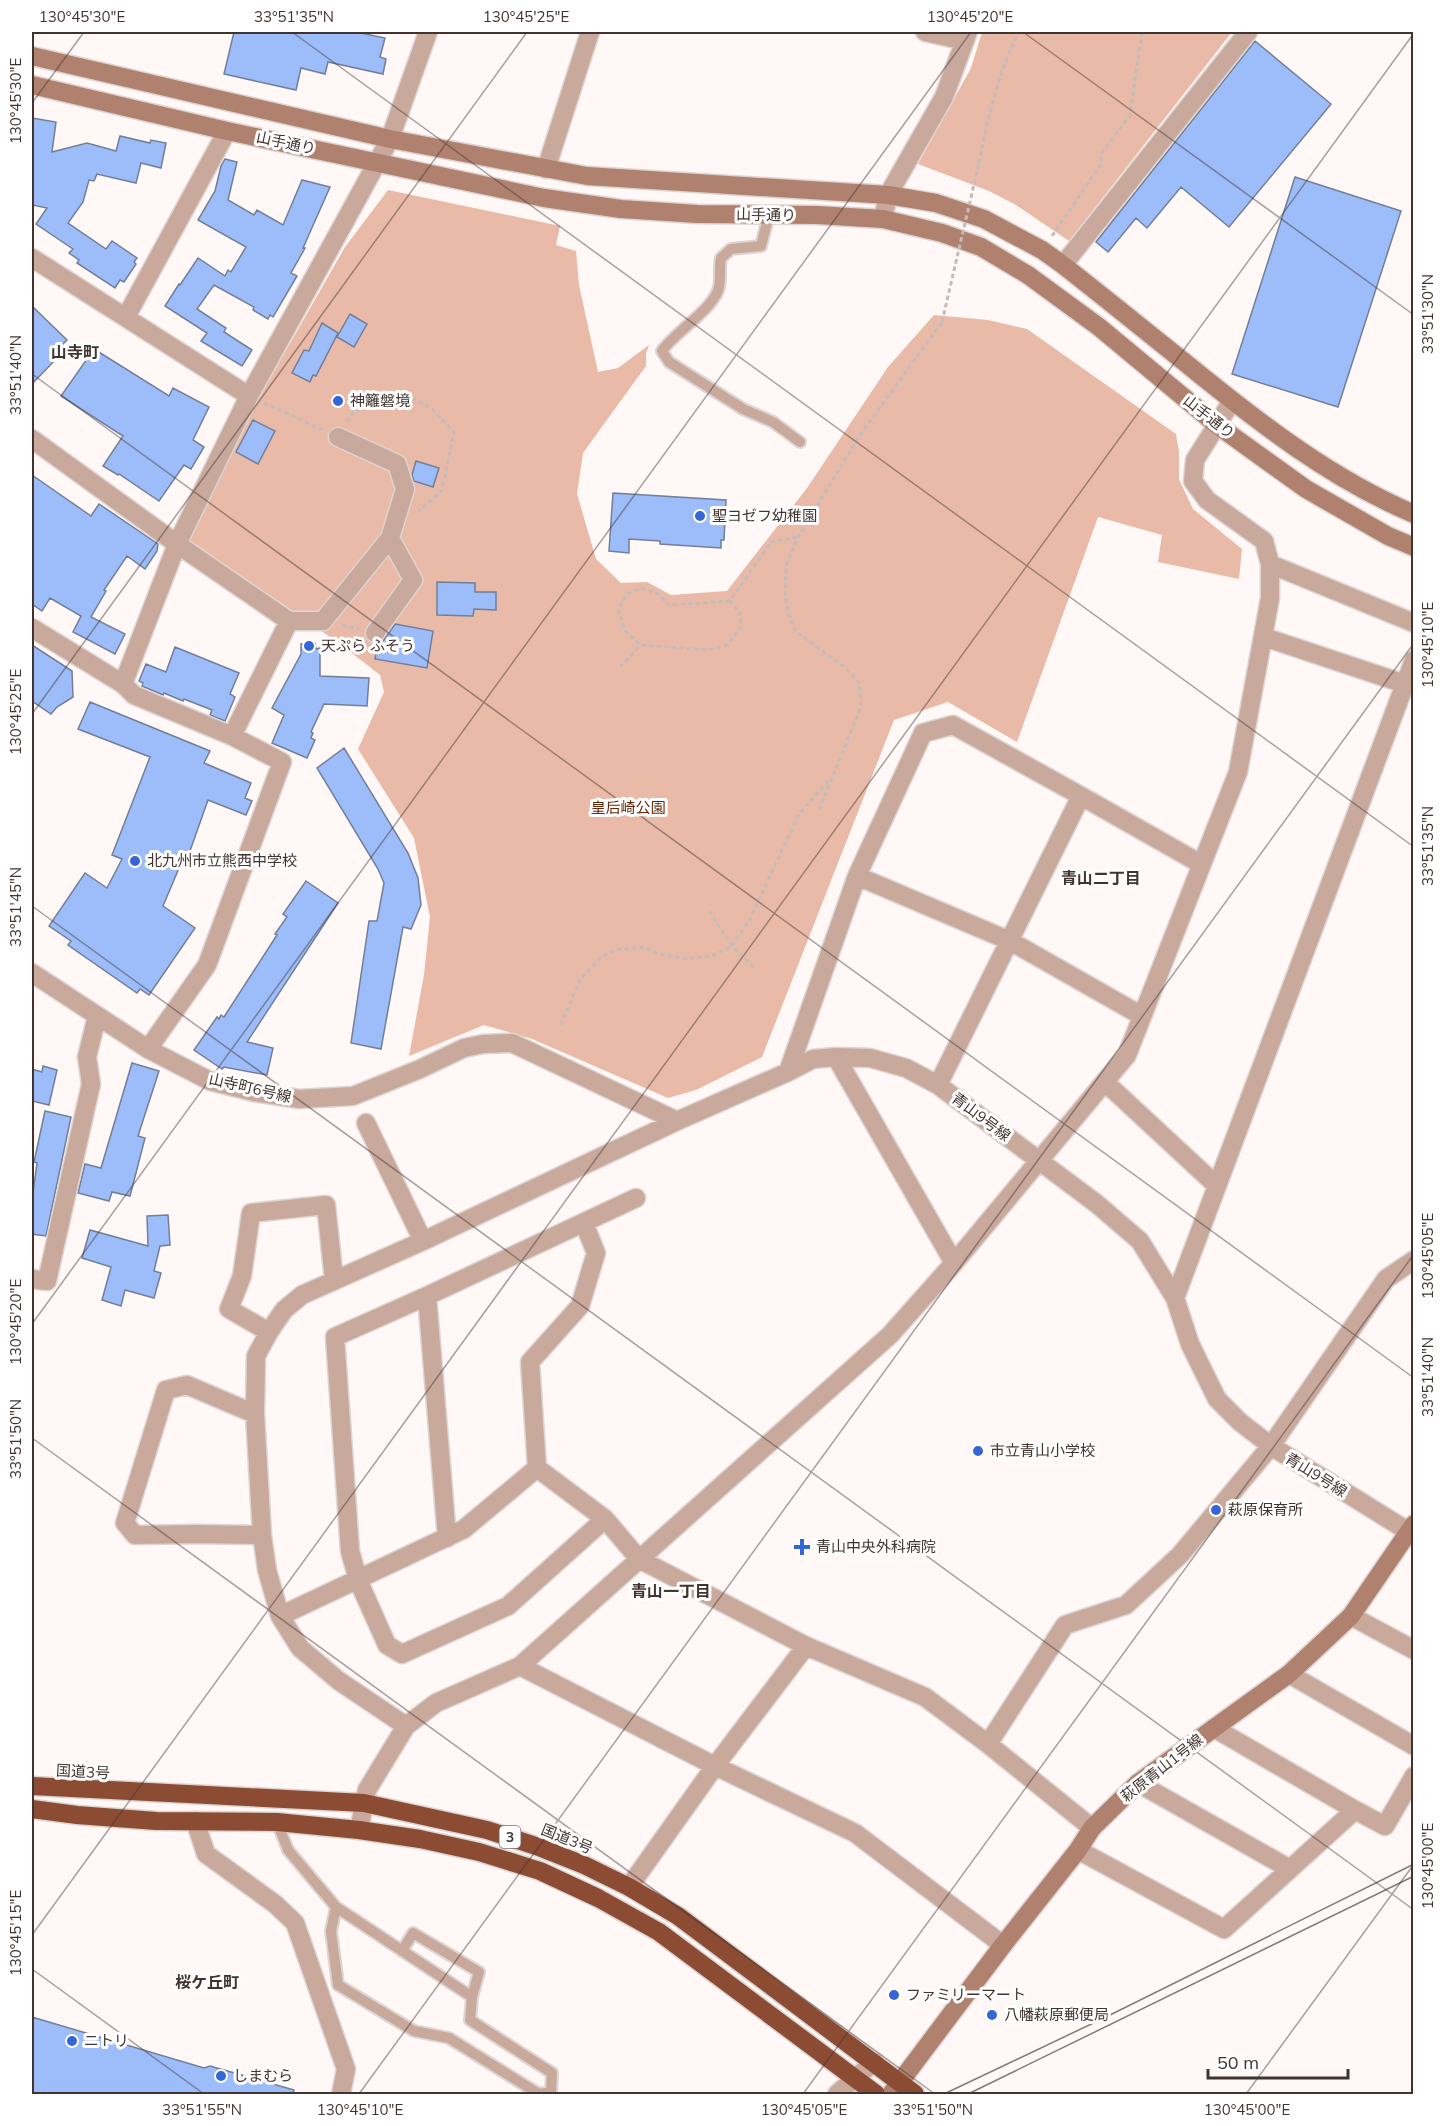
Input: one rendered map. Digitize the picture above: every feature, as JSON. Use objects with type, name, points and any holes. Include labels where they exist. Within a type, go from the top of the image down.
[{"type":"highway","name":"国道3号","points":[[32,1786],[364,1803],[497,1833],[536,1846],[584,1865],[629,1887],[678,1916],[874,2062],[902,2091]]},
{"type":"highway","name":"3","points":[[32,1809],[156,1821],[277,1822],[359,1830],[420,1839],[480,1852],[540,1872],[598,1898],[659,1932],[876,2094]]},
{"type":"street","points":[[123,684],[177,544],[249,396],[390,139],[428,32]]},
{"type":"street","points":[[546,169],[590,32]]},
{"type":"street","points":[[883,219],[888,195],[944,97],[967,36],[925,32]]},
{"type":"street","points":[[1064,265],[1248,32]]},
{"type":"street","name":"山手通り","points":[[32,56],[390,139],[587,176],[888,195],[936,203],[984,219],[1042,250],[1064,265],[1232,401],[1336,474],[1413,514]]},
{"type":"street","name":"山手通り","points":[[32,85],[227,130],[544,198],[621,209],[697,214],[769,214],[883,219],[942,233],[981,247],[1028,275],[1099,327],[1217,424],[1306,489],[1388,536],[1413,547]]},
{"type":"street","points":[[126,317],[227,130]]},
{"type":"street","points":[[32,258],[249,396]]},
{"type":"street","points":[[359,1830],[367,1790],[406,1726],[436,1703],[520,1666],[890,1335],[954,1263],[1127,1055],[1238,772],[1264,637],[1270,598],[1270,564],[1264,541],[1207,500],[1193,481],[1195,460],[1232,401]]},
{"type":"street","points":[[32,439],[177,544],[289,621],[323,621],[390,538],[405,489],[397,464],[338,437]]},
{"type":"street","points":[[375,633],[413,580],[390,538]]},
{"type":"street","points":[[1270,564],[1413,623]]},
{"type":"street","points":[[232,736],[289,621]]},
{"type":"street","points":[[32,628],[123,684],[134,695],[232,736],[282,762],[207,965],[148,1049]]},
{"type":"street","points":[[1264,637],[1405,684]]},
{"type":"street","points":[[1175,1298],[1413,660]]},
{"type":"street","points":[[788,1072],[858,876],[923,733],[953,725],[1201,864]]},
{"type":"street","points":[[938,1085],[1081,796]]},
{"type":"street","points":[[858,876],[1010,941],[1142,1016]]},
{"type":"street","name":"山寺町6号線","points":[[32,973],[148,1049],[210,1081],[254,1092],[299,1099],[353,1096],[420,1069],[464,1048],[483,1044],[512,1043],[677,1121]]},
{"type":"street","points":[[32,1279],[47,1281],[91,1084],[87,1057],[97,1016]]},
{"type":"street","points":[[836,1057],[954,1263]]},
{"type":"street","name":"青山9号線","points":[[406,1726],[339,1681],[300,1648],[280,1616],[267,1570],[262,1535],[255,1414],[256,1356],[269,1332],[284,1310],[302,1295],[813,1059],[870,1058],[906,1068],[938,1085],[1097,1204],[1140,1242],[1175,1298],[1190,1344],[1217,1399],[1240,1422],[1271,1446],[1412,1531]]},
{"type":"street","points":[[1106,1083],[1216,1185]]},
{"type":"street","points":[[366,1123],[423,1241]]},
{"type":"street","points":[[605,1519],[508,1606],[402,1654],[387,1645],[358,1580],[350,1551],[335,1337],[636,1198]]},
{"type":"street","points":[[269,1332],[229,1309],[242,1276],[250,1213],[326,1204],[334,1280]]},
{"type":"street","points":[[584,1223],[596,1253],[580,1306],[530,1362],[537,1468],[605,1519],[639,1559],[806,1646],[925,1697],[988,1744],[1092,1828]]},
{"type":"street","points":[[988,1744],[1065,1625],[1126,1605],[1180,1555],[1271,1446],[1386,1279],[1413,1260]]},
{"type":"street","points":[[427,1296],[447,1538]]},
{"type":"street","points":[[255,1414],[187,1385],[166,1390],[125,1523],[135,1535],[262,1535]]},
{"type":"street","points":[[280,1616],[464,1529],[537,1468]]},
{"type":"street","name":"萩原青山1号線","points":[[902,2091],[1003,1945],[1078,1850],[1092,1828],[1138,1783],[1289,1674],[1351,1616],[1412,1531]]},
{"type":"street","points":[[1351,1616],[1413,1650]]},
{"type":"street","points":[[629,1887],[715,1766],[806,1646]]},
{"type":"street","points":[[520,1666],[715,1766],[855,1833],[1003,1945]]},
{"type":"street","points":[[1289,1674],[1413,1746]]},
{"type":"street","points":[[1214,1728],[1385,1826],[1413,1776]]},
{"type":"street","points":[[1138,1783],[1290,1869]]},
{"type":"street","points":[[1078,1850],[1224,1929],[1355,1810]]},
{"type":"street","points":[[195,1821],[206,1854],[275,1904],[295,1923],[346,2069],[341,2094]]},
{"type":"street","points":[[837,2094],[874,2062]]},
{"type":"lane","points":[[769,214],[761,246],[731,249],[721,258],[719,288],[706,309],[662,351],[669,362],[743,409],[773,422],[800,442]]},
{"type":"lane","points":[[277,1822],[288,1850],[336,1907],[472,1997]]},
{"type":"lane","points":[[336,1907],[332,1931],[338,1985],[414,2031],[449,2038],[539,2094],[551,2092],[552,2073],[470,2020],[472,1997],[479,1972],[412,1933],[402,1951]]},
{"type":"path","points":[[819,810],[861,707],[859,683],[843,666],[795,631],[788,613],[785,592],[786,566],[798,537],[860,435],[942,322],[982,143],[1013,41],[1020,32]]},
{"type":"path","points":[[1042,250],[1101,164],[1102,152],[1130,115],[1142,32]]},
{"type":"path","points":[[249,396],[338,437],[354,411],[406,394],[432,410],[453,432],[442,490],[416,514]]},
{"type":"path","points":[[730,601],[771,542],[798,537]]},
{"type":"path","points":[[642,588],[658,594],[669,605],[730,601],[740,613],[741,627],[727,645],[707,650],[641,645],[625,631],[618,609],[627,594],[642,588]]},
{"type":"path","points":[[323,621],[375,633]]},
{"type":"path","points":[[620,667],[641,645]]},
{"type":"path","points":[[561,1025],[581,978],[600,958],[615,950],[642,947],[660,954],[686,958],[711,956],[732,946],[750,919],[799,814],[834,776]]},
{"type":"path","points":[[709,911],[732,946],[755,969]]},
{"type":"green space","points":[[982,32],[1232,32],[1069,241],[1016,205],[989,191],[918,164],[971,68]]},
{"type":"green space","name":"皇后崎公園","points":[[388,190],[560,226],[556,245],[576,251],[579,285],[598,372],[618,368],[649,345],[646,366],[583,453],[577,494],[596,559],[621,583],[647,582],[671,595],[727,591],[807,488],[888,367],[934,315],[988,320],[1027,329],[1176,434],[1179,479],[1193,509],[1242,549],[1239,579],[1158,562],[1162,535],[1098,517],[1017,742],[948,702],[894,720],[762,1057],[696,1090],[668,1098],[532,1039],[484,1025],[409,1056],[424,975],[430,917],[414,838],[358,749],[384,692],[380,675],[310,623],[188,541],[256,403],[345,247]]},
{"type":"building","points":[[234,32],[356,32],[385,38],[380,57],[386,59],[383,74],[328,62],[325,74],[301,68],[296,90],[224,74]]},
{"type":"building","points":[[1255,41],[1331,104],[1229,227],[1181,187],[1147,228],[1136,218],[1108,252],[1096,242]]},
{"type":"building","points":[[32,118],[56,122],[52,152],[87,143],[116,151],[120,136],[150,143],[151,140],[166,143],[161,168],[141,163],[136,183],[97,174],[94,181],[89,180],[83,202],[68,223],[106,249],[112,241],[137,258],[134,262],[136,264],[124,282],[120,280],[115,288],[77,263],[79,260],[69,253],[73,249],[36,224],[47,208],[32,205]]},
{"type":"building","points":[[225,159],[237,162],[228,200],[254,215],[257,210],[283,225],[302,180],[330,187],[303,248],[305,248],[291,273],[297,276],[273,317],[270,315],[268,319],[253,310],[254,307],[214,285],[197,309],[226,328],[224,332],[252,350],[242,366],[201,341],[207,333],[165,306],[198,258],[225,276],[228,270],[231,272],[246,247],[198,220],[215,191]]},
{"type":"building","points":[[1295,177],[1401,211],[1338,407],[1232,374]]},
{"type":"building","points":[[32,306],[67,340],[55,352],[59,356],[32,384]]},
{"type":"building","points":[[350,314],[367,324],[354,347],[337,337]]},
{"type":"building","points":[[322,323],[338,333],[316,376],[313,375],[310,382],[292,373],[304,350],[309,351]]},
{"type":"building","points":[[94,349],[169,396],[173,388],[209,407],[193,440],[204,447],[191,469],[184,465],[159,501],[103,466],[123,436],[61,396]]},
{"type":"building","points":[[253,420],[275,431],[258,464],[236,452]]},
{"type":"building","points":[[416,461],[439,468],[433,487],[414,481],[412,475]]},
{"type":"building","points":[[32,475],[91,516],[99,504],[158,544],[157,551],[145,569],[127,556],[104,590],[106,591],[91,617],[125,634],[115,654],[73,632],[81,616],[50,598],[42,611],[32,604]]},
{"type":"building","points":[[613,493],[726,500],[724,540],[721,540],[721,548],[660,544],[660,541],[629,539],[629,553],[609,551]]},
{"type":"building","points":[[437,582],[475,583],[475,592],[496,592],[496,610],[474,609],[473,616],[437,615]]},
{"type":"building","points":[[395,624],[433,631],[427,668],[375,659],[378,644],[384,640]]},
{"type":"building","points":[[315,643],[316,649],[320,648],[320,676],[369,678],[367,706],[324,704],[311,732],[313,733],[311,738],[315,740],[307,758],[272,743],[284,715],[272,708],[301,654],[301,644]]},
{"type":"building","points":[[32,645],[72,671],[73,697],[57,707],[51,714],[32,701]]},
{"type":"building","points":[[175,647],[239,673],[230,694],[235,697],[225,721],[210,715],[212,710],[142,686],[143,683],[139,681],[146,664],[166,672]]},
{"type":"building","points":[[90,702],[210,751],[204,763],[251,783],[245,798],[252,801],[246,815],[208,800],[190,851],[182,861],[163,906],[195,928],[149,995],[140,989],[137,993],[68,945],[71,941],[49,926],[85,873],[107,888],[122,859],[112,855],[150,757],[78,729]]},
{"type":"building","points":[[344,748],[408,853],[418,878],[421,905],[411,929],[403,927],[381,1049],[351,1043],[369,921],[377,921],[384,883],[378,869],[317,768]]},
{"type":"building","points":[[306,881],[338,903],[247,1042],[273,1048],[267,1075],[224,1067],[222,1069],[194,1050],[217,1017],[219,1019],[221,1015],[224,1017],[277,935],[275,934],[287,917],[283,914]]},
{"type":"building","points":[[132,1063],[159,1071],[138,1136],[145,1138],[130,1196],[112,1192],[109,1201],[78,1193],[85,1164],[101,1168]]},
{"type":"building","points":[[43,1066],[57,1070],[49,1105],[32,1101],[32,1069],[42,1072]]},
{"type":"building","points":[[45,1111],[71,1117],[46,1236],[32,1234],[32,1201],[37,1163],[34,1162]]},
{"type":"building","points":[[168,1215],[170,1245],[160,1246],[154,1271],[161,1273],[154,1298],[125,1290],[121,1306],[102,1300],[111,1267],[82,1258],[90,1230],[148,1246],[147,1216]]},
{"type":"building","name":"ニトリ","points":[[32,2017],[204,2068],[210,2066],[294,2090],[293,2094],[32,2094]]},
{"type":"tram line","points":[[944,2094],[1104,2018],[1414,1864]]},
{"type":"tram line","points":[[968,2094],[1414,1876]]},
{"type":"place","name":"神籬磐境","points":[[338,401]]},
{"type":"place","name":"聖ヨゼフ幼稚園","points":[[700,516]]},
{"type":"place","name":"天ぷら ふそう","points":[[309,646]]},
{"type":"place","name":"北九州市立熊西中学校","points":[[135,861]]},
{"type":"place","name":"市立青山小学校","points":[[978,1451]]},
{"type":"place","name":"萩原保育所","points":[[1216,1510]]},
{"type":"place","name":"青山中央外科病院","points":[[802,1547]]},
{"type":"place","name":"ファミリーマート","points":[[894,1995]]},
{"type":"place","name":"八幡萩原郵便局","points":[[992,2015]]},
{"type":"place","name":"ニトリ","points":[[72,2041]]},
{"type":"place","name":"しまむら","points":[[221,2076]]},
{"type":"district","name":"山寺町","points":[[75,352]]},
{"type":"district","name":"青山二丁目","points":[[1101,878]]},
{"type":"district","name":"青山一丁目","points":[[671,1591]]},
{"type":"district","name":"桜ケ丘町","points":[[207,1982]]}]
